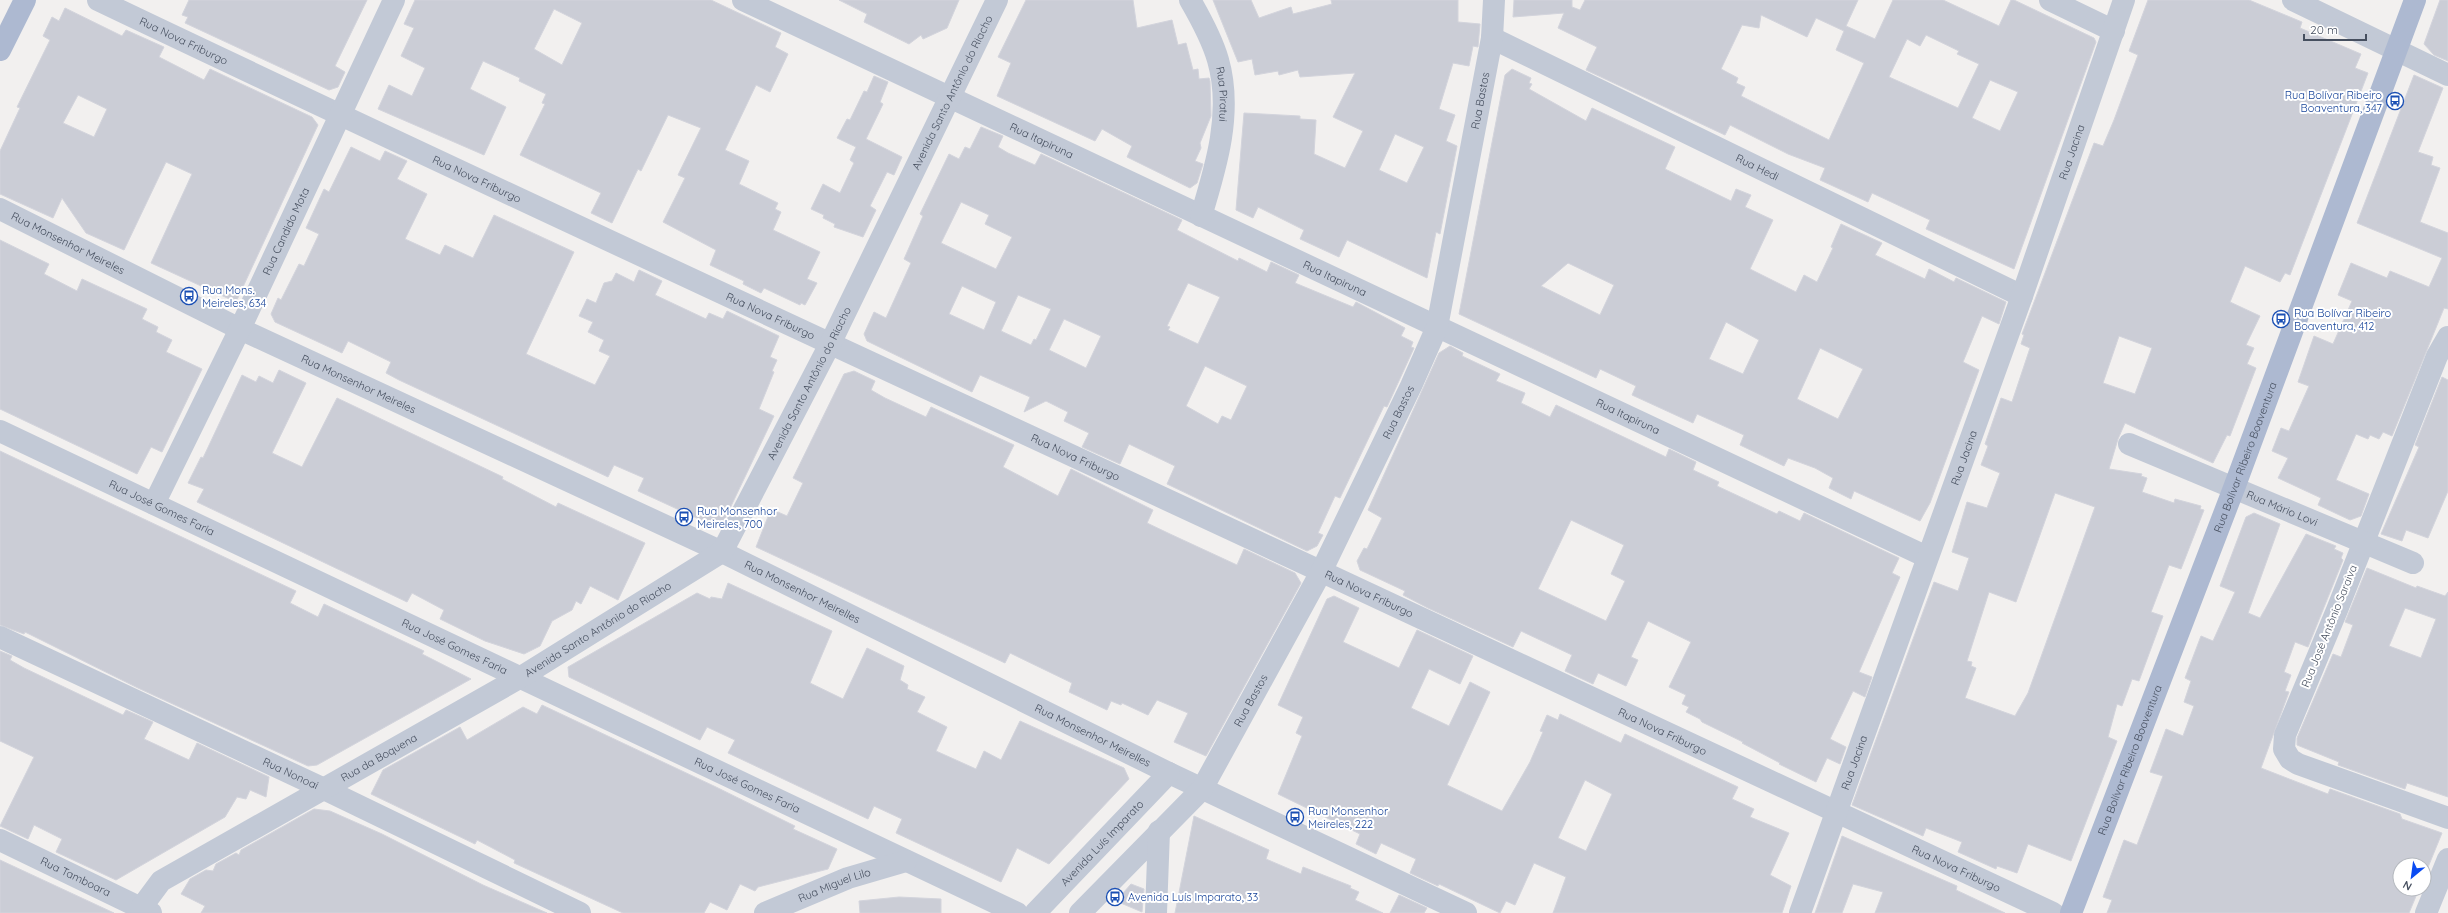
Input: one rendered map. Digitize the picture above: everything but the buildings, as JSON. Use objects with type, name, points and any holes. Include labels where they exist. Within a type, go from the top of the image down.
[{"type":"main road","points":[[0,50],[25,0]]},
{"type":"main road","name":"Rua Bolívar Ribeiro Boaventura","points":[[2071,913],[2234,488],[2415,0]]},
{"type":"street","name":"Rua Nova Friburgo","points":[[98,0],[339,116],[1321,572],[1837,814],[2053,913]]},
{"type":"street","name":"Rua Candido Mota","points":[[154,504],[240,330],[394,0]]},
{"type":"street","name":"Rua Itapiruna","points":[[743,0],[1927,557]]},
{"type":"street","name":"Avenida Santo Antônio do Riacho","points":[[521,677],[722,552],[830,344],[951,98],[997,0]]},
{"type":"street","name":"Rua Piratui","points":[[1190,0],[1204,25],[1218,61],[1224,108],[1217,163],[1201,216]]},
{"type":"street","name":"Rua Bastos","points":[[1202,789],[1321,572],[1438,327],[1492,38],[1494,0]]},
{"type":"street","points":[[2050,0],[2114,31]]},
{"type":"street","name":"Rua Jacina","points":[[1800,913],[1837,814],[1927,557],[2022,296],[2124,0]]},
{"type":"street","points":[[2293,0],[2448,75]]},
{"type":"street","name":"Rua Hedi","points":[[1492,38],[2022,296]]},
{"type":"street","name":"Rua Monsenhor Meireles","points":[[0,209],[240,330],[722,552]]},
{"type":"street","name":"Rua José Antônio Saraiva","points":[[2448,337],[2437,356],[2296,706],[2285,735],[2284,749],[2290,759],[2298,764],[2448,818]]},
{"type":"street","name":"Rua José Gomes Faria","points":[[0,431],[1017,913]]},
{"type":"street","name":"Rua Mário Lovi","points":[[2129,444],[2413,563]]},
{"type":"street","name":"Rua Monsenhor Meirelles","points":[[722,552],[1169,773],[1466,913]]},
{"type":"street","name":"Rua Nonoai","points":[[0,637],[322,788],[580,913]]},
{"type":"street","name":"Rua da Boquena","points":[[144,911],[161,881],[322,788],[521,677]]},
{"type":"street","name":"Avenida Luís Imparato","points":[[1035,913],[1169,773]]},
{"type":"street","points":[[1080,913],[1202,789]]},
{"type":"street","points":[[1156,913],[1159,831]]},
{"type":"street","name":"Rua Tamboara","points":[[0,840],[144,911]]},
{"type":"street","points":[[2426,913],[2448,860]]},
{"type":"street","name":"Rua Miguel Lilo","points":[[765,913],[848,878],[906,861]]},
{"type":"place","name":"Rua Bolívar Ribeiro Boaventura, 347","points":[[2395,101]]},
{"type":"place","name":"Rua Mons. Meireles, 634","points":[[189,296]]},
{"type":"place","name":"Rua Bolívar Ribeiro Boaventura, 412","points":[[2281,319]]},
{"type":"place","name":"Rua Monsenhor Meireles, 700","points":[[684,517]]},
{"type":"place","name":"Rua Monsenhor Meireles, 222","points":[[1295,817]]},
{"type":"place","name":"Avenida Luís Imparato, 33","points":[[1115,897]]}]
